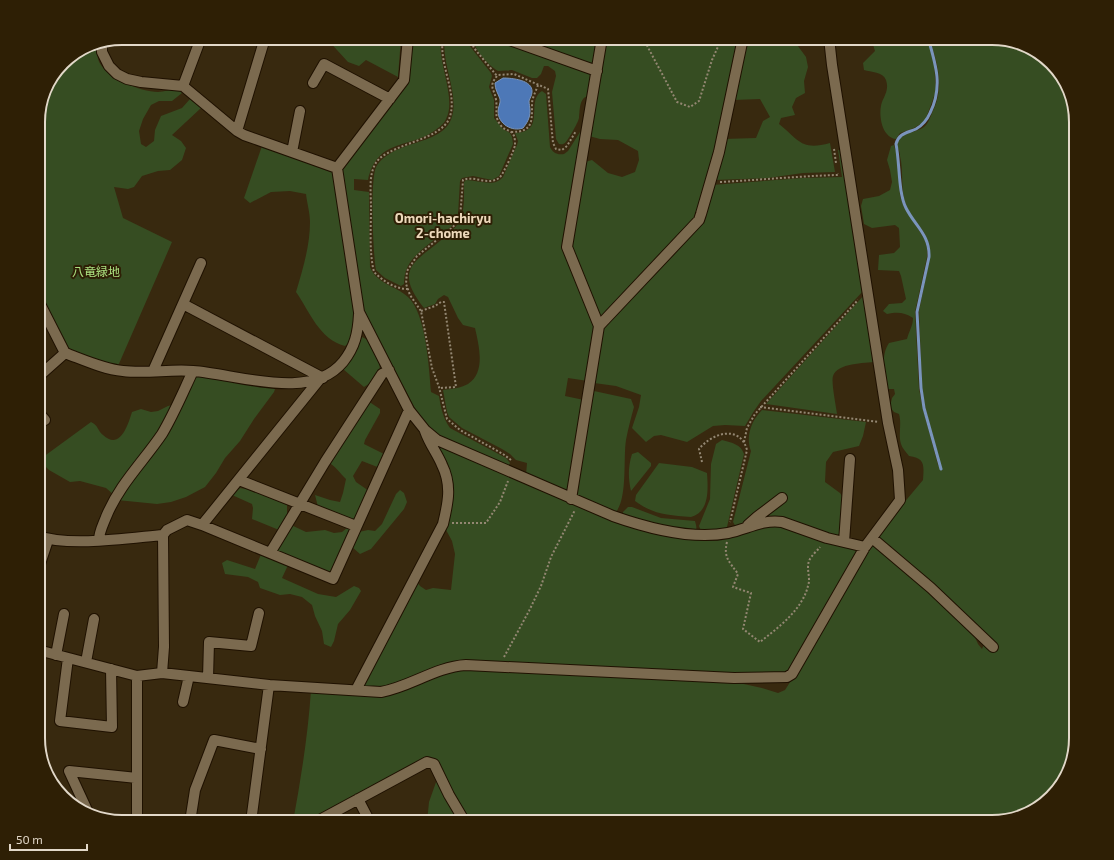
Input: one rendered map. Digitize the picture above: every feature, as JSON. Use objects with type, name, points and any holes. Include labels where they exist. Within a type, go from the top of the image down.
[{"type":"street","points":[[183,86],[198,45]]},
{"type":"street","points":[[237,131],[263,45]]},
{"type":"street","points":[[45,314],[65,353],[117,370],[193,371],[282,384],[294,384],[321,379],[338,369],[351,353],[358,331],[359,312],[337,168],[404,80],[407,45]]},
{"type":"street","points":[[523,45],[597,72]]},
{"type":"street","points":[[575,500],[600,326],[567,247],[601,45]]},
{"type":"street","points":[[600,326],[693,228],[702,214],[719,152],[742,45]]},
{"type":"street","points":[[45,652],[137,676],[162,673],[269,685],[381,692],[390,690],[438,670],[452,666],[466,665],[734,678],[787,677],[792,674],[865,547],[900,500],[898,470],[888,423],[844,146],[830,45]]},
{"type":"street","points":[[102,48],[102,52],[109,66],[117,74],[127,79],[141,82],[183,86],[237,131],[244,135],[337,168]]},
{"type":"street","points":[[313,83],[324,64],[390,99]]},
{"type":"street","points":[[292,152],[300,111]]},
{"type":"street","points":[[153,371],[201,263]]},
{"type":"street","points":[[183,304],[321,379]]},
{"type":"street","points":[[359,312],[409,410],[425,430],[437,440],[612,516],[638,524],[663,530],[694,534],[715,534],[729,533],[767,521],[775,520],[827,538],[865,547]]},
{"type":"street","points":[[45,371],[65,353]]},
{"type":"street","points":[[270,553],[382,374],[389,370]]},
{"type":"street","points":[[99,540],[99,533],[112,502],[124,482],[146,457],[163,432],[193,371]]},
{"type":"street","points":[[202,525],[321,379]]},
{"type":"street","points":[[162,673],[164,640],[163,535],[167,530],[187,520],[333,579],[409,410]]},
{"type":"street","points":[[356,690],[443,524],[448,502],[447,478],[442,465],[429,444],[425,430]]},
{"type":"street","points":[[844,542],[850,460]]},
{"type":"street","points":[[239,480],[356,526]]},
{"type":"street","points":[[745,528],[782,498]]},
{"type":"street","points":[[45,539],[99,540],[163,535]]},
{"type":"street","points":[[872,538],[931,588],[993,647]]},
{"type":"street","points":[[45,549],[48,540]]},
{"type":"street","points":[[56,654],[64,614]]},
{"type":"street","points":[[208,678],[209,642],[251,646],[259,614]]},
{"type":"street","points":[[86,662],[94,619]]},
{"type":"street","points":[[68,658],[60,721],[112,727],[111,669]]},
{"type":"street","points":[[137,676],[137,815]]},
{"type":"street","points":[[183,702],[189,676]]},
{"type":"street","points":[[252,815],[269,685]]},
{"type":"street","points":[[191,815],[195,790],[214,740],[261,749]]},
{"type":"street","points":[[329,815],[427,762],[434,764],[460,815]]},
{"type":"street","points":[[85,806],[69,771],[137,778]]},
{"type":"street","points":[[358,799],[366,815]]},
{"type":"path","points":[[408,289],[398,288],[382,280],[374,272],[371,242],[371,179],[375,164],[380,158],[390,151],[432,134],[446,124],[449,118],[452,99],[443,58],[442,45]]},
{"type":"path","points":[[473,45],[497,76]]},
{"type":"path","points":[[646,45],[677,102],[690,107],[699,101],[712,60],[719,45]]},
{"type":"path","points":[[538,84],[532,102],[532,116],[527,128],[521,132],[511,132],[502,126],[496,117],[496,100],[492,88],[494,79],[497,76],[506,74],[514,74],[538,84],[548,89],[553,143],[556,149],[562,150],[567,146],[578,126]]},
{"type":"path","points":[[443,524],[486,523],[500,502],[514,464],[509,458],[460,430],[447,419],[440,388],[432,368],[421,311],[410,296],[406,284],[406,277],[410,266],[417,256],[453,227],[460,218],[463,180],[473,178],[491,182],[503,174],[515,145],[514,136],[511,132]]},
{"type":"path","points":[[710,182],[838,175],[834,150],[835,148],[844,146]]},
{"type":"path","points":[[744,442],[751,420],[760,407],[867,290]]},
{"type":"path","points":[[421,311],[444,302],[456,387],[440,388]]},
{"type":"path","points":[[760,407],[888,423]]},
{"type":"path","points":[[702,462],[699,449],[703,444],[717,435],[728,433],[736,436],[746,444],[747,450],[725,551],[727,558],[738,574],[733,587],[751,593],[743,629],[760,642],[783,623],[796,609],[808,587],[810,580],[808,563],[827,538]]},
{"type":"path","points":[[500,666],[530,611],[575,500]]},
{"type":"green space","points":[[332,45],[400,45],[398,77],[366,60],[359,66],[348,62]]},
{"type":"green space","points":[[411,45],[441,45],[449,101],[449,111],[443,124],[428,135],[388,150],[380,156],[373,166],[368,180],[354,179],[354,190],[369,192],[370,267],[373,273],[382,281],[408,297],[419,315],[426,342],[431,392],[439,396],[443,413],[450,428],[506,458],[510,463],[508,467],[441,438],[430,429],[418,414],[365,313],[359,292],[341,169],[407,84]]},
{"type":"green space","points":[[444,45],[469,45],[491,73],[492,76],[489,87],[494,100],[494,118],[503,129],[510,133],[513,144],[499,176],[492,180],[473,176],[462,178],[460,181],[458,215],[452,226],[416,255],[406,270],[404,284],[401,286],[385,278],[376,270],[373,218],[374,175],[378,164],[389,154],[432,137],[444,130],[448,125],[452,116],[454,105]]},
{"type":"green space","points":[[475,45],[513,45],[593,74],[588,96],[581,102],[579,118],[565,143],[559,144],[556,139],[552,92],[556,76],[555,71],[548,66],[544,66],[541,74],[537,78],[532,78],[512,70],[498,71],[482,57]]},
{"type":"green space","points":[[533,45],[597,45],[594,65]]},
{"type":"green space","points":[[605,45],[738,45],[706,183],[694,221],[603,316],[598,314],[571,244],[585,162],[592,160],[608,173],[622,177],[635,172],[639,160],[638,151],[618,140],[600,139],[589,136]]},
{"type":"green space","points":[[745,45],[797,45],[806,57],[808,67],[804,81],[805,93],[796,98],[792,107],[795,115],[781,118],[779,124],[796,139],[806,145],[813,146],[830,143],[835,172],[803,173],[768,178],[714,180],[724,139],[756,138],[763,121],[770,117],[760,99],[733,100]]},
{"type":"green space","points":[[873,45],[929,45],[934,63],[936,91],[925,121],[914,128],[900,133],[896,139],[887,134],[882,124],[880,112],[887,89],[886,80],[880,74],[864,70],[863,63],[875,51]]},
{"type":"green space","points":[[931,45],[992,45],[1007,46],[1017,49],[1035,58],[1050,71],[1061,88],[1068,107],[1069,738],[1065,763],[1053,785],[1039,799],[1026,807],[1007,814],[992,815],[428,815],[429,802],[441,768],[435,759],[427,757],[320,815],[294,815],[304,756],[311,690],[383,695],[440,672],[466,669],[730,681],[778,693],[785,690],[794,676],[870,545],[878,545],[974,635],[982,649],[988,634],[984,636],[877,535],[923,480],[923,466],[921,461],[918,458],[909,456],[900,441],[899,414],[894,412],[890,407],[892,398],[895,394],[894,389],[887,389],[884,371],[886,348],[889,343],[907,339],[913,321],[913,318],[907,315],[897,313],[887,314],[883,311],[889,304],[902,303],[906,299],[899,271],[878,270],[879,255],[894,253],[900,247],[899,228],[895,225],[872,228],[864,224],[861,206],[863,199],[879,196],[890,190],[892,182],[887,160],[891,146],[894,145],[898,158],[900,196],[904,207],[925,240],[927,248],[927,257],[915,312],[919,389],[938,465],[942,470],[925,407],[922,388],[919,311],[930,257],[930,248],[922,229],[910,212],[904,199],[900,153],[897,145],[902,137],[920,129],[929,121],[936,103],[939,85],[939,76]]},
{"type":"green space","name":"八竜緑地","points":[[97,50],[101,66],[107,72],[124,82],[151,91],[158,92],[176,88],[182,93],[172,101],[159,101],[151,105],[143,119],[139,131],[141,144],[146,147],[154,141],[155,130],[161,116],[182,108],[190,99],[201,108],[172,135],[181,141],[186,148],[182,160],[170,170],[158,171],[142,176],[134,187],[128,189],[114,187],[123,218],[172,242],[118,366],[108,365],[67,349],[45,306],[45,117],[51,93],[61,75],[71,64],[83,55]]},
{"type":"green space","points":[[542,91],[546,94],[550,147],[552,151],[557,154],[564,154],[568,151],[580,132],[583,133],[564,248],[595,326],[588,381],[568,378],[565,396],[584,400],[570,488],[564,492],[526,475],[527,463],[516,460],[502,449],[462,428],[449,417],[443,390],[468,384],[474,379],[477,373],[480,358],[475,328],[463,325],[448,297],[444,295],[438,299],[435,304],[424,308],[414,294],[409,282],[409,273],[413,265],[419,258],[449,233],[459,222],[463,208],[464,182],[466,180],[471,180],[491,183],[503,177],[517,145],[518,141],[515,133],[525,131],[530,127],[533,122],[537,96]]},
{"type":"green space","points":[[262,146],[333,173],[356,316],[351,341],[345,346],[328,337],[322,331],[296,292],[304,266],[310,231],[310,219],[306,194],[290,191],[271,192],[250,203],[244,198]]},
{"type":"green space","points":[[838,150],[843,150],[864,290],[761,401],[745,426],[713,426],[687,442],[661,435],[654,436],[646,442],[632,428],[639,407],[641,395],[616,386],[594,383],[603,326],[694,230],[712,185],[802,178],[842,177]]},
{"type":"green space","points":[[865,294],[876,362],[845,366],[840,368],[833,376],[837,414],[766,404]]},
{"type":"green space","points":[[362,337],[370,341],[379,360],[380,371],[372,382],[364,387],[343,369]]},
{"type":"green space","points":[[195,376],[276,386],[274,392],[240,441],[225,458],[205,487],[186,497],[171,502],[157,504],[117,500]]},
{"type":"green space","points":[[594,391],[631,399],[634,407],[626,440],[622,499],[615,513],[578,498],[576,494]]},
{"type":"green space","points":[[368,401],[380,409],[380,413],[364,444],[386,455],[380,468],[362,461],[353,476],[356,482],[369,491],[354,522],[318,507],[315,495],[340,502],[346,479],[328,462]]},
{"type":"green space","points":[[177,404],[162,430],[114,495],[106,488],[80,481],[70,482],[49,470],[45,466],[45,456],[91,422],[103,435],[114,440],[119,438],[126,429],[132,412],[141,409],[151,412],[158,411],[168,406]]},
{"type":"green space","points":[[762,410],[866,422],[859,446],[833,452],[826,462],[825,482],[840,493],[844,499],[839,537],[784,519],[736,527],[733,522],[751,451],[749,445],[750,429],[758,414]]},
{"type":"green space","points":[[722,440],[738,446],[744,454],[727,527],[724,531],[701,531],[699,526],[710,499],[711,464],[716,444]]},
{"type":"green space","points":[[431,442],[566,500],[693,537],[776,524],[860,551],[791,671],[785,675],[729,675],[492,662],[389,687],[362,689],[417,582],[426,590],[433,588],[451,590],[455,554],[452,541],[445,528],[450,494]]},
{"type":"green space","points":[[638,452],[651,463],[651,466],[631,491],[629,468],[632,454]]},
{"type":"green space","points":[[659,463],[692,467],[707,473],[708,486],[705,505],[702,510],[691,517],[675,516],[655,512],[635,501],[636,495]]},
{"type":"green space","points":[[240,488],[251,490],[287,505],[287,515],[279,530],[252,519],[252,504],[232,495]]},
{"type":"green space","points":[[400,490],[404,493],[407,502],[404,509],[371,549],[360,554],[352,547],[359,532],[368,530],[375,531],[382,524],[396,494]]},
{"type":"green space","points":[[628,507],[632,507],[661,518],[695,521],[696,531],[662,527],[622,516],[623,512]]},
{"type":"green space","points":[[289,524],[306,532],[325,530],[334,533],[342,532],[347,528],[353,528],[332,575],[275,550]]},
{"type":"green space","points":[[262,552],[289,563],[282,578],[318,594],[336,597],[354,586],[359,588],[361,591],[350,610],[338,624],[331,647],[324,644],[322,631],[312,605],[302,597],[290,594],[280,595],[260,588],[258,582],[248,577],[225,574],[222,563],[227,560],[255,569]]},
{"type":"water","points":[[503,78],[521,80],[526,82],[531,88],[532,93],[529,101],[529,116],[523,128],[510,128],[500,120],[498,110],[500,100],[495,83]]},
{"type":"waterway","points":[[930,45],[937,76],[934,103],[929,116],[921,126],[901,135],[896,144],[903,201],[925,237],[929,249],[929,257],[917,312],[921,388],[924,408],[941,469]]},
{"type":"district","name":"Omori-hachiryu 2-chome","points":[[443,226]]}]
